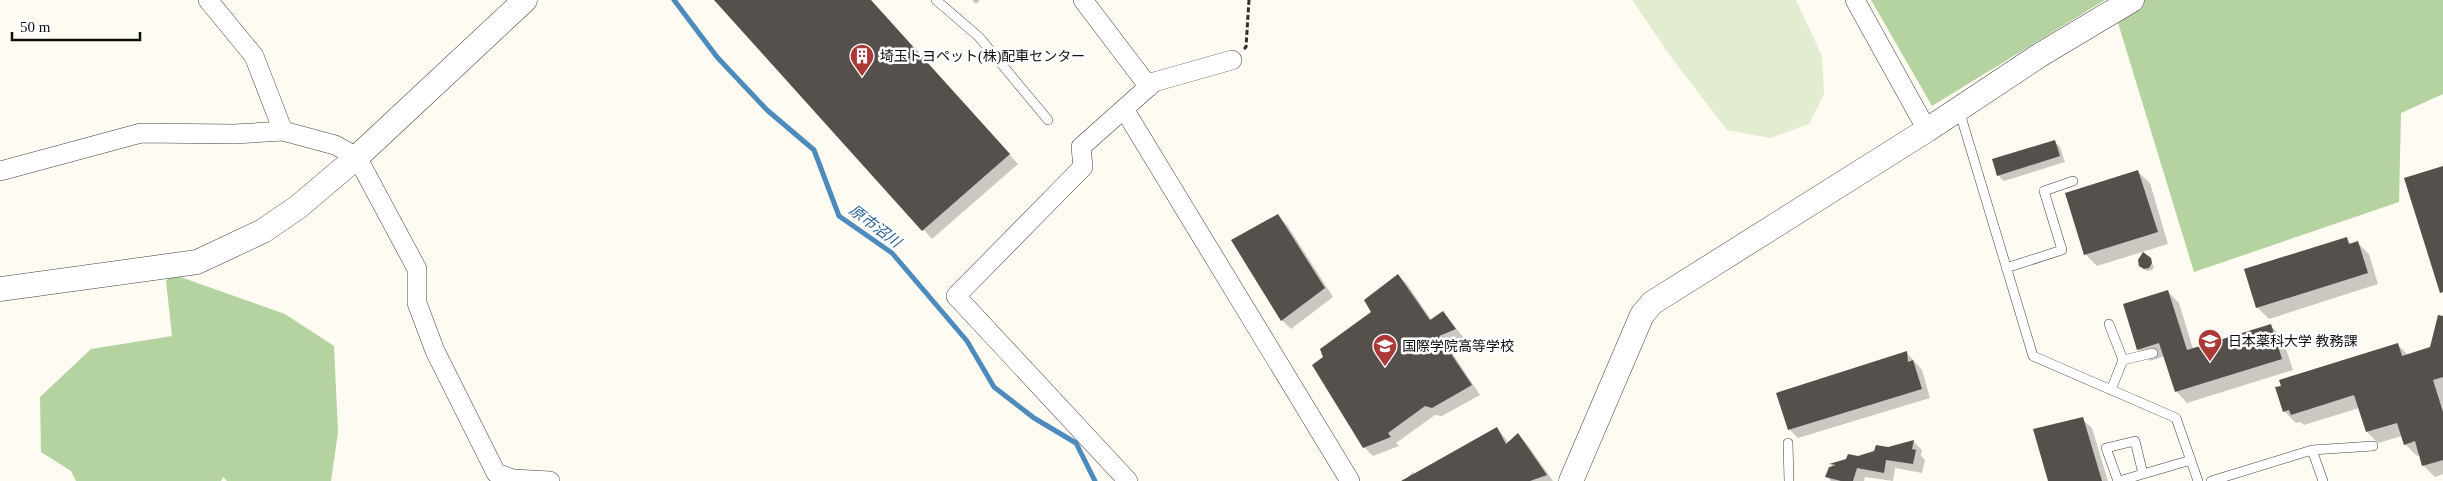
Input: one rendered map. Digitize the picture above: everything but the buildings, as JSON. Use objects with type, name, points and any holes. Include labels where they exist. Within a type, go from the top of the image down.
[{"type":"street","points":[[208,0],[254,56],[283,131]]},
{"type":"street","points":[[0,289],[197,262],[263,231],[298,207],[356,157],[525,0]]},
{"type":"street","points":[[1083,0],[1149,87]]},
{"type":"street","points":[[1855,0],[1928,130]]},
{"type":"street","points":[[1571,481],[1642,315],[1652,303],[1928,130],[2040,55],[2132,0]]},
{"type":"street","points":[[1128,481],[956,296],[1083,167],[1081,148],[1154,82],[1232,60]]},
{"type":"street","points":[[1124,108],[1350,481]]},
{"type":"street","points":[[0,171],[141,133],[234,134],[283,131],[335,145],[356,157],[417,270],[417,303],[435,351],[496,473],[513,480],[550,481]]},
{"type":"lane","points":[[936,0],[979,37],[1048,120]]},
{"type":"lane","points":[[1958,109],[2033,356],[2176,418],[2198,481]]},
{"type":"lane","points":[[2006,268],[2062,250],[2044,191],[2073,181]]},
{"type":"lane","points":[[2109,324],[2123,360],[2111,390]]},
{"type":"lane","points":[[2123,360],[2152,352]]},
{"type":"lane","points":[[2143,474],[2135,441],[2106,448],[2118,481],[2143,474],[2191,460]]},
{"type":"lane","points":[[1788,443],[1789,481]]},
{"type":"lane","points":[[2211,481],[2312,450],[2373,446]]},
{"type":"lane","points":[[2312,450],[2323,481]]},
{"type":"path","points":[[1232,60],[1246,47],[1249,0]]},
{"type":"green space","points":[[1632,0],[1796,0],[1822,56],[1824,94],[1809,124],[1770,138],[1727,130],[1671,57]]},
{"type":"green space","points":[[1871,0],[2105,0],[1932,106]]},
{"type":"green space","points":[[2111,0],[2443,0],[2443,94],[2401,113],[2399,202],[2194,272]]},
{"type":"green space","points":[[172,274],[285,314],[334,346],[338,432],[331,481],[227,481],[223,477],[221,481],[76,481],[71,471],[41,452],[40,397],[91,349],[172,336],[166,281]]},
{"type":"waterway","name":"原市沼川","points":[[674,0],[717,57],[767,110],[814,150],[839,216],[892,253],[967,341],[994,387],[1034,418],[1076,443],[1095,481]]},
{"type":"place","name":"埼玉トヨペット(株)配車センター","points":[[862,77]]},
{"type":"place","name":"日本薬科大学 教務課","points":[[2210,362]]},
{"type":"place","name":"国際学院高等学校","points":[[1385,367]]}]
